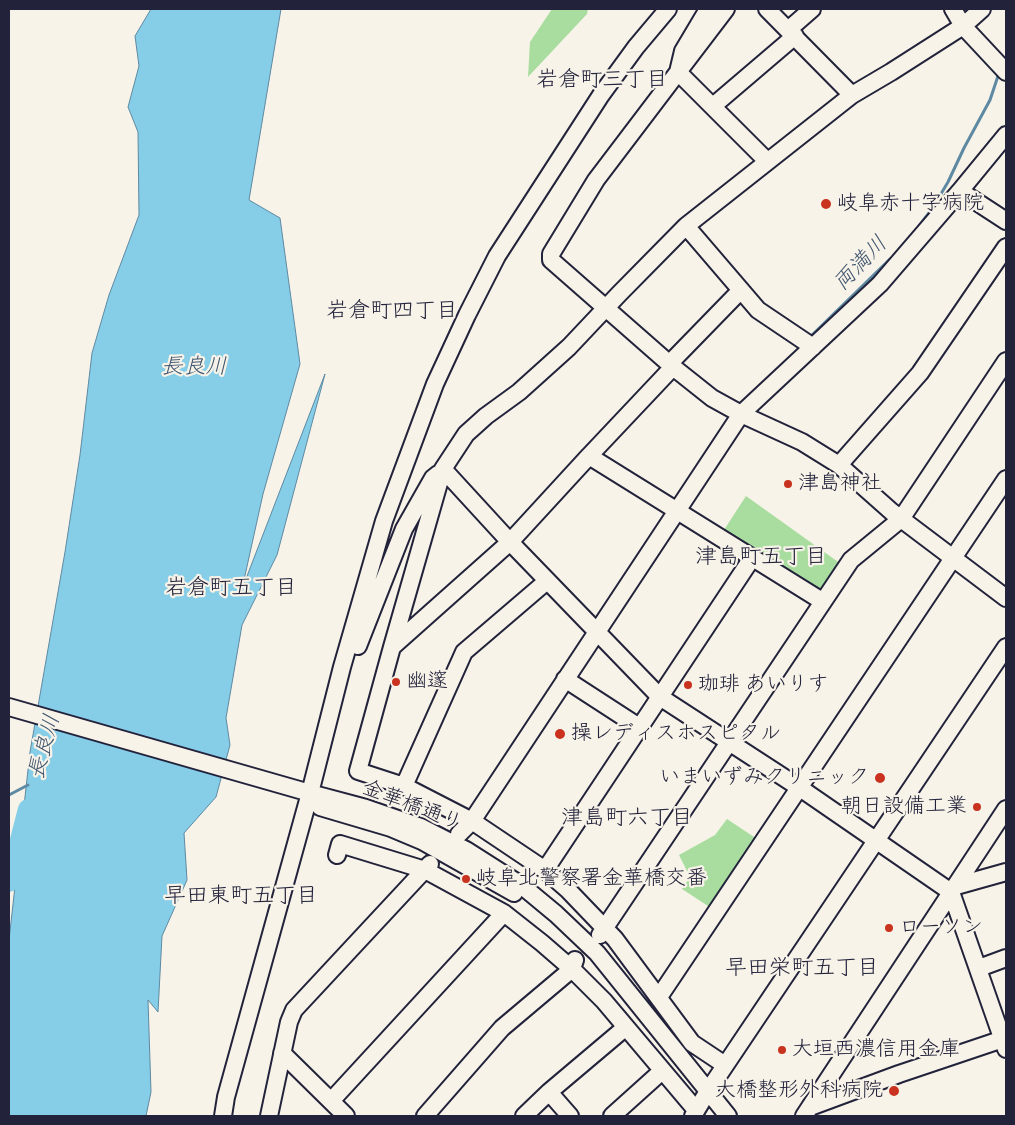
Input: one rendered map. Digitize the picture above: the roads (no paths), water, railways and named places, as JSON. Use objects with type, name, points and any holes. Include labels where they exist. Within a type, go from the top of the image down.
[{"type":"street","points":[[223,1116],[300,796],[342,667],[384,521],[435,384],[466,315],[497,256],[601,95],[636,47],[668,9]]},
{"type":"street","points":[[678,72],[683,51],[708,9]]},
{"type":"street","points":[[726,9],[596,180],[551,254],[551,260],[671,365],[712,398],[741,414],[802,442],[839,465],[892,512],[1006,598]]},
{"type":"street","points":[[767,9],[852,95]]},
{"type":"street","points":[[713,106],[791,33],[812,9]]},
{"type":"street","points":[[953,9],[963,26],[1006,72]]},
{"type":"street","points":[[342,667],[353,656],[404,528],[433,478],[443,469],[466,434],[486,416],[519,392],[569,347],[686,226],[852,95],[963,26],[982,9]]},
{"type":"street","points":[[678,72],[767,162]]},
{"type":"street","points":[[459,834],[472,821],[741,414],[880,284],[1006,135]]},
{"type":"street","points":[[960,191],[1006,221]]},
{"type":"street","points":[[686,226],[758,310],[813,347]]},
{"type":"street","points":[[839,465],[920,374],[1006,247]]},
{"type":"street","points":[[392,647],[510,542],[741,290]]},
{"type":"street","points":[[602,931],[851,560],[901,519],[1006,360]]},
{"type":"street","points":[[589,456],[822,601]]},
{"type":"street","points":[[443,469],[510,542],[660,696],[954,889],[1005,1042],[899,1074],[807,1112]]},
{"type":"street","points":[[443,469],[358,771],[404,786],[472,821],[545,870],[568,890],[659,997],[692,1043],[725,1066]]},
{"type":"street","points":[[659,997],[1006,479]]},
{"type":"street","points":[[545,870],[752,558]]},
{"type":"street","points":[[404,786],[464,652],[548,581]]},
{"type":"street","points":[[337,854],[340,844],[428,866],[504,913],[542,943],[573,964],[662,1071],[700,1104],[1006,647]]},
{"type":"street","points":[[565,679],[640,727]]},
{"type":"street","name":"金華橋通り","points":[[9,707],[300,796]]},
{"type":"street","name":"金華橋通り","points":[[9,716],[300,796],[366,808],[421,827],[466,850],[521,885],[556,914],[597,953],[700,1104],[716,1116]]},
{"type":"street","points":[[807,1112],[1006,809]]},
{"type":"street","points":[[269,1116],[288,1022],[294,1010],[428,866]]},
{"type":"street","points":[[954,889],[1006,872]]},
{"type":"street","points":[[331,1101],[504,913]]},
{"type":"street","points":[[979,968],[1006,958]]},
{"type":"street","points":[[425,1116],[502,1028],[573,964]]},
{"type":"street","points":[[524,1116],[549,1092],[626,1027]]},
{"type":"street","points":[[282,1054],[346,1116]]},
{"type":"street","points":[[612,1116],[662,1071]]},
{"type":"street","points":[[549,1092],[570,1116]]},
{"type":"street","name":"金華橋通り","points":[[700,1104],[728,1116]]},
{"type":"water","name":"長良川","points":[[151,9],[281,9],[249,200],[280,218],[300,364],[263,494],[242,589],[325,374],[277,555],[242,625],[226,718],[230,745],[216,797],[184,833],[187,880],[162,936],[158,1012],[148,1000],[151,1092],[146,1116],[9,1116],[9,940],[30,752],[65,552],[80,455],[92,353],[109,295],[139,215],[138,132],[128,107],[139,66],[135,36]]},
{"type":"waterway","name":"両満川","points":[[919,226],[948,182],[990,100],[998,76]]},
{"type":"waterway","name":"両満川","points":[[810,337],[890,259]]},
{"type":"waterway","points":[[9,795],[28,785]]},
{"type":"waterway","name":"長良川","points":[[9,882],[28,809]]},
{"type":"place","name":"岐阜赤十字病院","points":[[826,204]]},
{"type":"place","name":"津島神社","points":[[788,484]]},
{"type":"place","name":"幽邃","points":[[396,682]]},
{"type":"place","name":"珈琲 あいりす","points":[[688,685]]},
{"type":"place","name":"操レディスホスピタル","points":[[560,734]]},
{"type":"place","name":"いまいずみクリニック","points":[[880,778]]},
{"type":"place","name":"朝日設備工業","points":[[977,807]]},
{"type":"place","name":"岐阜北警察署金華橋交番","points":[[466,879]]},
{"type":"place","name":"ローソン","points":[[889,928]]},
{"type":"place","name":"大垣西濃信用金庫","points":[[782,1050]]},
{"type":"place","name":"大橋整形外科病院","points":[[894,1091]]},
{"type":"district","name":"岩倉町三丁目","points":[[602,80]]},
{"type":"district","name":"岩倉町四丁目","points":[[392,311]]},
{"type":"district","name":"津島町五丁目","points":[[761,557]]},
{"type":"district","name":"岩倉町五丁目","points":[[231,588]]},
{"type":"district","name":"津島町六丁目","points":[[627,818]]},
{"type":"district","name":"早田東町五丁目","points":[[241,896]]},
{"type":"district","name":"早田栄町五丁目","points":[[802,968]]}]
